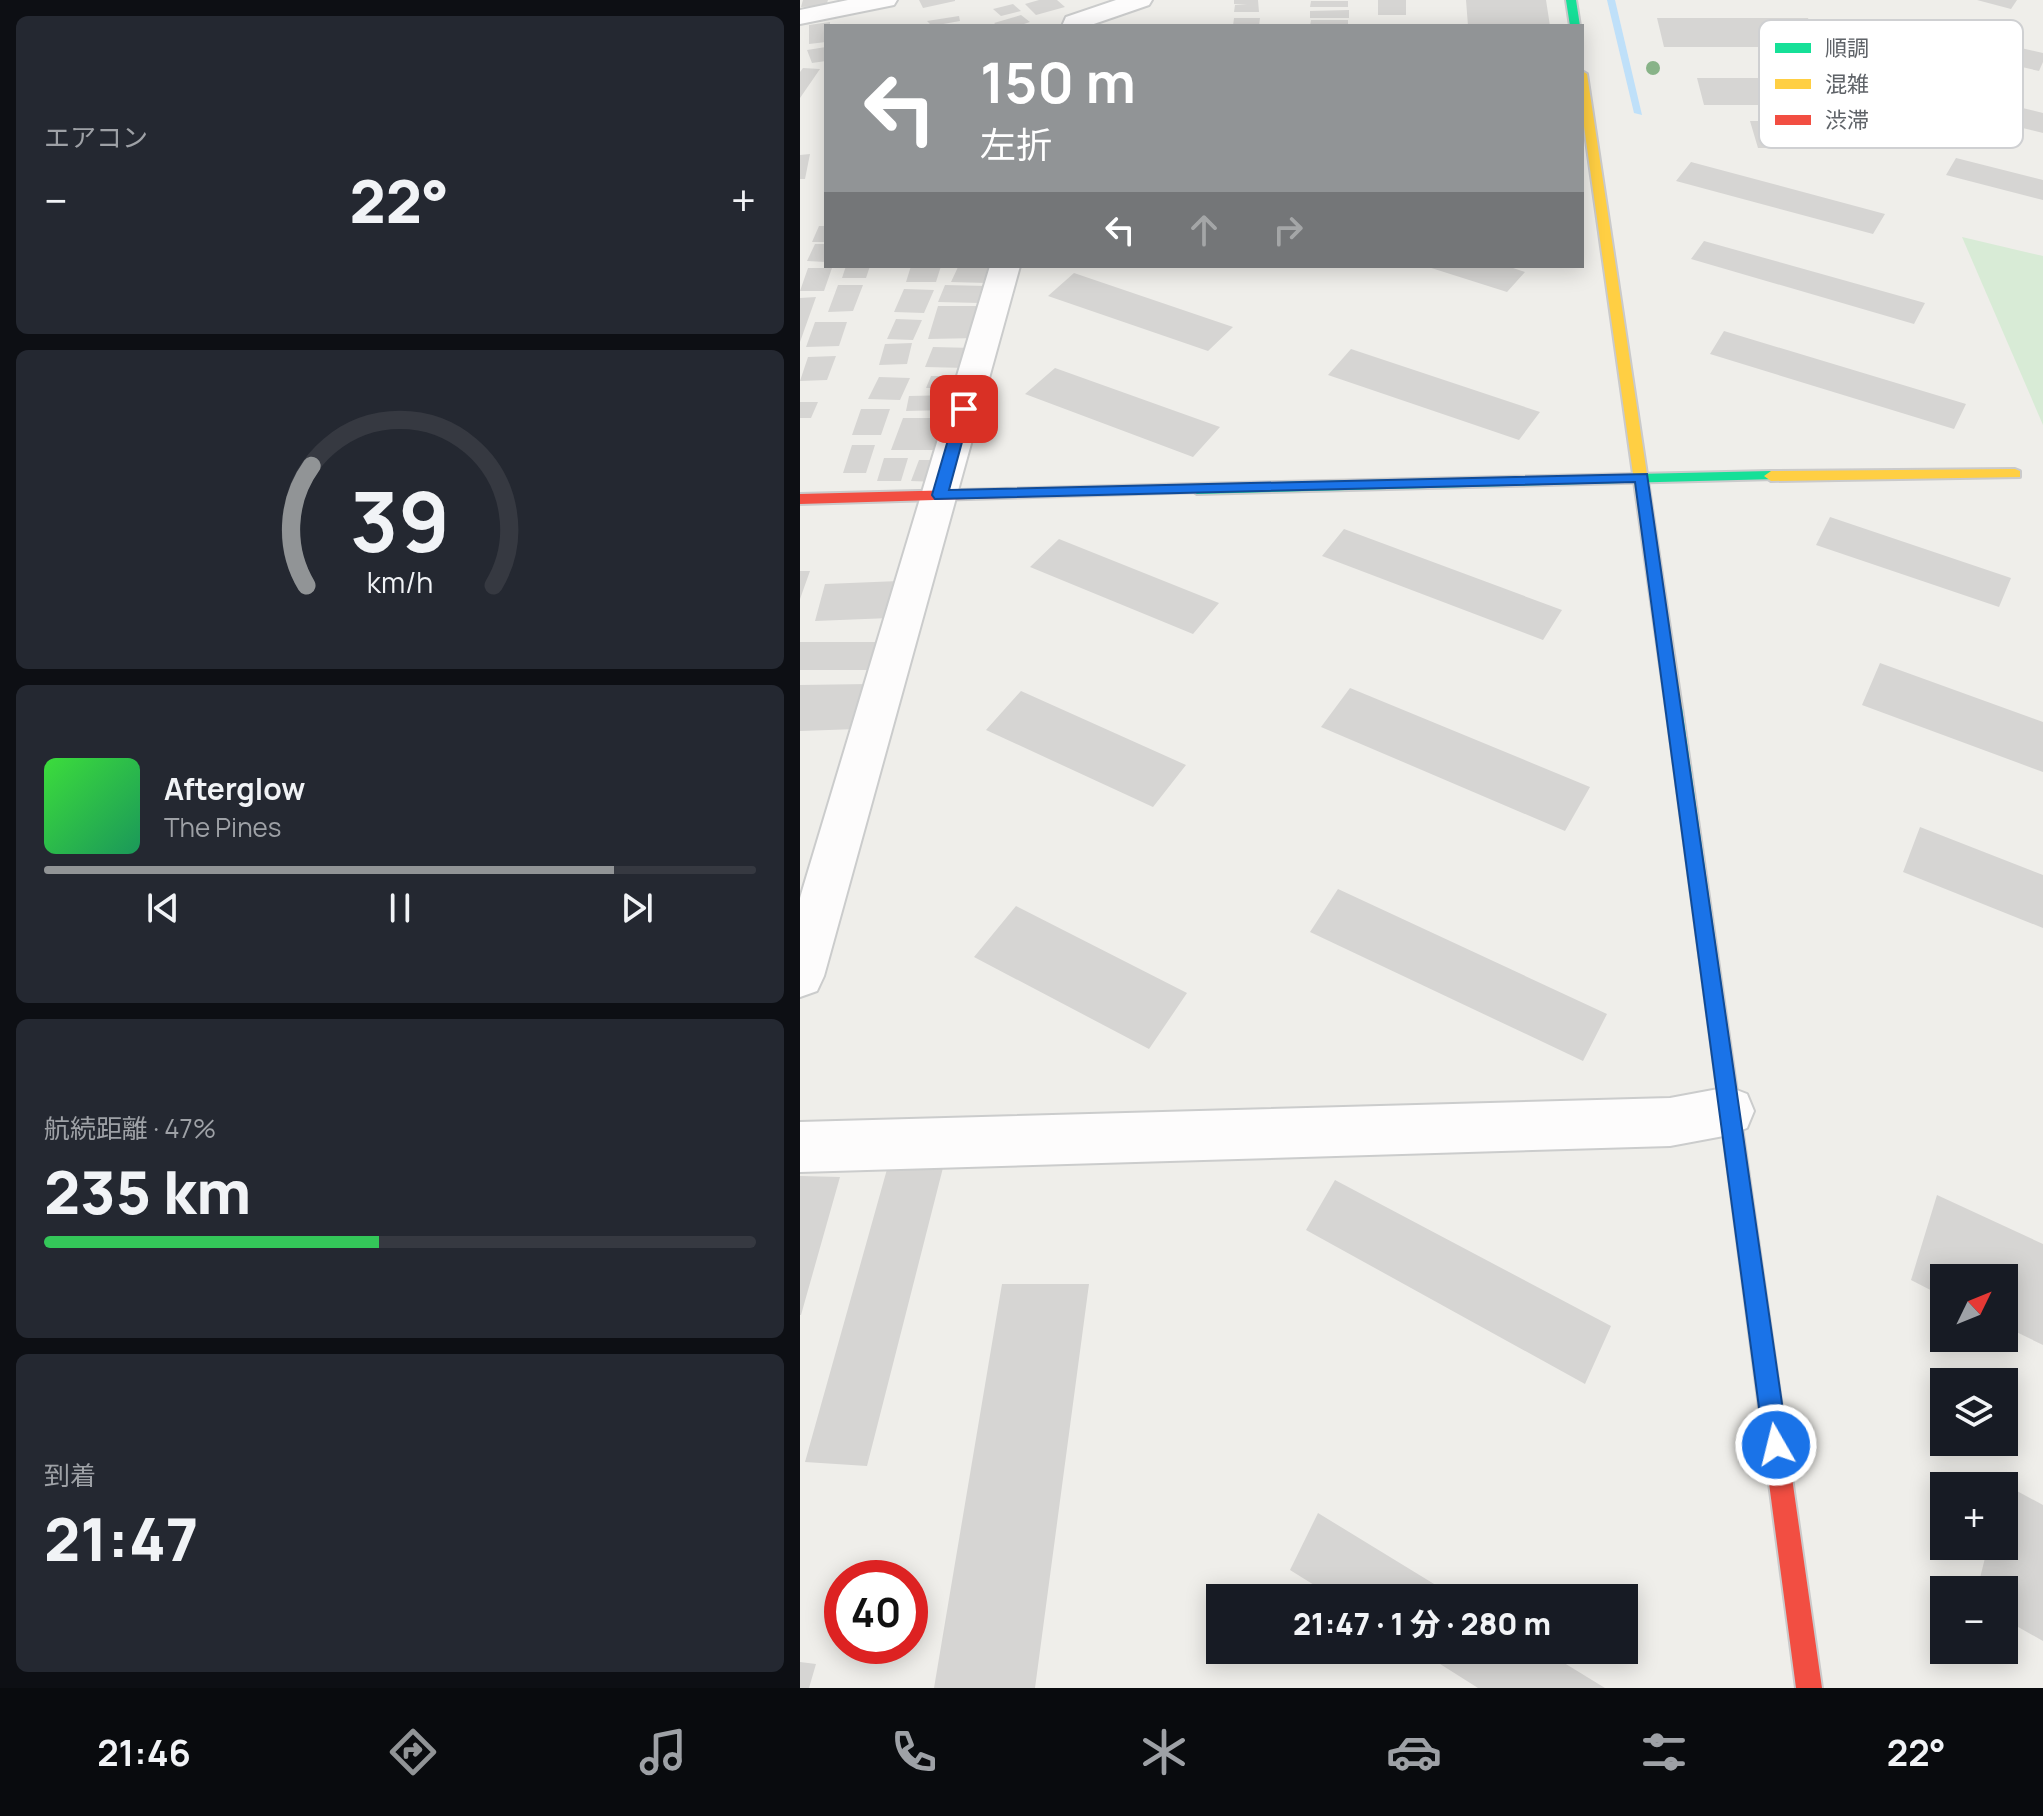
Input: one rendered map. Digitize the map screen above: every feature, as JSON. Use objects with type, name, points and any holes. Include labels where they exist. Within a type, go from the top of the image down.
[{"type":"street","points":[[800,17],[885,0]]},
{"type":"street","points":[[1074,24],[1140,0]]},
{"type":"street","points":[[1571,0],[1575,24]]},
{"type":"street","points":[[1584,87],[1642,477],[1809,1688]]},
{"type":"street","points":[[800,976],[1004,268]]},
{"type":"street","points":[[800,499],[1642,477],[2015,474]]},
{"type":"street","points":[[800,1147],[1670,1122],[1729,1111]]},
{"type":"green space","points":[[1962,237],[2043,256],[2043,425]]},
{"type":"building","points":[[803,0],[828,0],[826,6],[801,7]]},
{"type":"building","points":[[919,0],[955,0],[955,1],[923,8]]},
{"type":"building","points":[[1057,0],[1065,7],[1036,15],[1025,4]]},
{"type":"building","points":[[1234,0],[1258,0],[1259,12],[1234,12],[1235,5],[1247,5],[1234,4]]},
{"type":"building","points":[[1378,0],[1406,0],[1406,15],[1378,15]]},
{"type":"building","points":[[1466,0],[1546,0],[1550,24],[1468,24]]},
{"type":"building","points":[[1977,0],[2017,0],[2011,9]]},
{"type":"building","points":[[1311,1],[1348,1],[1348,7],[1310,7]]},
{"type":"building","points":[[1013,4],[1021,11],[1001,16],[993,9]]},
{"type":"building","points":[[1349,10],[1349,18],[1310,18],[1310,11]]},
{"type":"building","points":[[1021,15],[1030,22],[1024,24],[994,23]]},
{"type":"building","points":[[959,16],[960,21],[930,24],[927,21]]},
{"type":"building","points":[[1234,18],[1260,18],[1259,24],[1233,24]]},
{"type":"building","points":[[1657,18],[1809,20],[1759,20],[1759,47],[1664,47]]},
{"type":"building","points":[[1311,20],[1348,20],[1348,24],[1310,24]]},
{"type":"building","points":[[830,22],[824,24],[824,42],[809,44],[809,25]]},
{"type":"building","points":[[824,47],[824,61],[812,63],[807,50]]},
{"type":"building","points":[[2023,48],[2043,53],[2039,71],[2023,67]]},
{"type":"building","points":[[803,68],[820,69],[800,98],[800,72]]},
{"type":"building","points":[[1697,78],[1759,78],[1759,105],[1704,105]]},
{"type":"building","points":[[2023,108],[2043,113],[2043,133],[2023,128]]},
{"type":"building","points":[[1750,121],[1759,121],[1758,148]]},
{"type":"building","points":[[810,154],[805,179],[800,179],[800,155]]},
{"type":"building","points":[[1956,158],[2043,180],[2043,200],[1946,175]]},
{"type":"building","points":[[1691,162],[1885,214],[1873,234],[1676,181]]},
{"type":"building","points":[[819,226],[824,226],[824,242],[812,242]]},
{"type":"building","points":[[1704,241],[1925,303],[1914,324],[1691,259]]},
{"type":"building","points":[[815,244],[824,244],[824,262],[807,261]]},
{"type":"building","points":[[808,268],[832,268],[824,291],[800,291]]},
{"type":"building","points":[[845,268],[869,268],[866,278],[842,278]]},
{"type":"building","points":[[910,268],[940,268],[936,282],[906,282]]},
{"type":"building","points":[[958,268],[992,268],[986,283],[951,282]]},
{"type":"building","points":[[1431,268],[1513,268],[1525,272],[1507,292]]},
{"type":"building","points":[[1074,273],[1233,327],[1208,351],[1048,296]]},
{"type":"building","points":[[838,285],[863,285],[853,311],[828,312]]},
{"type":"building","points":[[945,285],[987,286],[980,303],[938,302]]},
{"type":"building","points":[[904,289],[934,290],[924,313],[894,312]]},
{"type":"building","points":[[816,297],[800,342],[800,298]]},
{"type":"building","points":[[938,306],[988,306],[978,338],[928,339]]},
{"type":"building","points":[[896,319],[922,320],[913,340],[887,339]]},
{"type":"building","points":[[815,322],[847,322],[839,346],[806,347]]},
{"type":"building","points":[[1724,331],[1966,404],[1954,429],[1710,354]]},
{"type":"building","points":[[912,343],[907,364],[879,365],[885,344]]},
{"type":"building","points":[[933,347],[974,348],[966,368],[925,367]]},
{"type":"building","points":[[1351,349],[1540,412],[1519,440],[1328,375]]},
{"type":"building","points":[[836,356],[827,380],[800,381],[808,357]]},
{"type":"building","points":[[1055,368],[1220,427],[1193,457],[1025,394]]},
{"type":"building","points":[[931,376],[962,376],[957,388],[926,388]]},
{"type":"building","points":[[879,377],[910,378],[900,400],[868,399]]},
{"type":"building","points":[[951,395],[948,410],[906,411],[909,396]]},
{"type":"building","points":[[800,402],[818,402],[811,418],[800,418]]},
{"type":"building","points":[[861,409],[890,409],[881,435],[852,435]]},
{"type":"building","points":[[903,418],[949,418],[938,450],[891,450]]},
{"type":"building","points":[[852,445],[875,445],[866,473],[843,473]]},
{"type":"building","points":[[884,458],[908,458],[901,481],[877,481]]},
{"type":"building","points":[[919,460],[945,460],[937,482],[911,481]]},
{"type":"building","points":[[1830,517],[2011,578],[1999,607],[1816,545]]},
{"type":"building","points":[[1344,529],[1562,610],[1543,640],[1322,556]]},
{"type":"building","points":[[1059,539],[1219,603],[1193,634],[1030,567]]},
{"type":"building","points":[[800,571],[810,571],[800,599]]},
{"type":"building","points":[[899,581],[890,618],[815,621],[825,584]]},
{"type":"building","points":[[800,642],[887,642],[878,670],[800,670]]},
{"type":"building","points":[[1880,663],[2043,722],[2043,772],[1862,705]]},
{"type":"building","points":[[869,684],[857,729],[800,731],[800,685]]},
{"type":"building","points":[[1350,688],[1590,787],[1565,831],[1321,727]]},
{"type":"building","points":[[1021,691],[1186,765],[1153,807],[986,730]]},
{"type":"building","points":[[1920,827],[2043,875],[2043,928],[1903,872]]},
{"type":"building","points":[[1338,889],[1607,1014],[1583,1061],[1310,932]]},
{"type":"building","points":[[1016,906],[1187,993],[1149,1049],[974,957]]},
{"type":"building","points":[[891,1155],[946,1156],[867,1466],[805,1462]]},
{"type":"building","points":[[800,1176],[840,1177],[801,1315],[800,1315]]},
{"type":"building","points":[[1335,1180],[1611,1326],[1585,1384],[1306,1230]]},
{"type":"building","points":[[1937,1195],[2043,1244],[2043,1345],[2018,1333],[2018,1264],[1930,1264],[1930,1290],[1911,1280]]},
{"type":"building","points":[[1002,1284],[1089,1284],[1035,1688],[934,1688]]},
{"type":"building","points":[[2018,1492],[2043,1505],[2043,1641],[2018,1627],[2018,1576],[1980,1576],[1984,1560],[2018,1560]]},
{"type":"building","points":[[1318,1513],[1434,1584],[1312,1584],[1290,1570]]},
{"type":"building","points":[[800,1662],[816,1664],[809,1688],[800,1688]]},
{"type":"building","points":[[1440,1664],[1566,1664],[1605,1688],[1478,1688]]},
{"type":"waterway","points":[[1611,0],[1639,113]]},
{"type":"traffic: fast","points":[[1571,0],[1575,24]]},
{"type":"traffic: fast","points":[[1197,489],[1771,476]]},
{"type":"traffic: fast","points":[[1674,708],[1734,1141]]},
{"type":"traffic: slow","points":[[1584,88],[1674,708]]},
{"type":"traffic: slow","points":[[1771,476],[2015,474]]},
{"type":"traffic: jam","points":[[800,499],[1197,489]]},
{"type":"traffic: jam","points":[[1734,1141],[1809,1688]]},
{"type":"route","points":[[964,409],[940,495],[1642,477],[1776,1445]]}]
